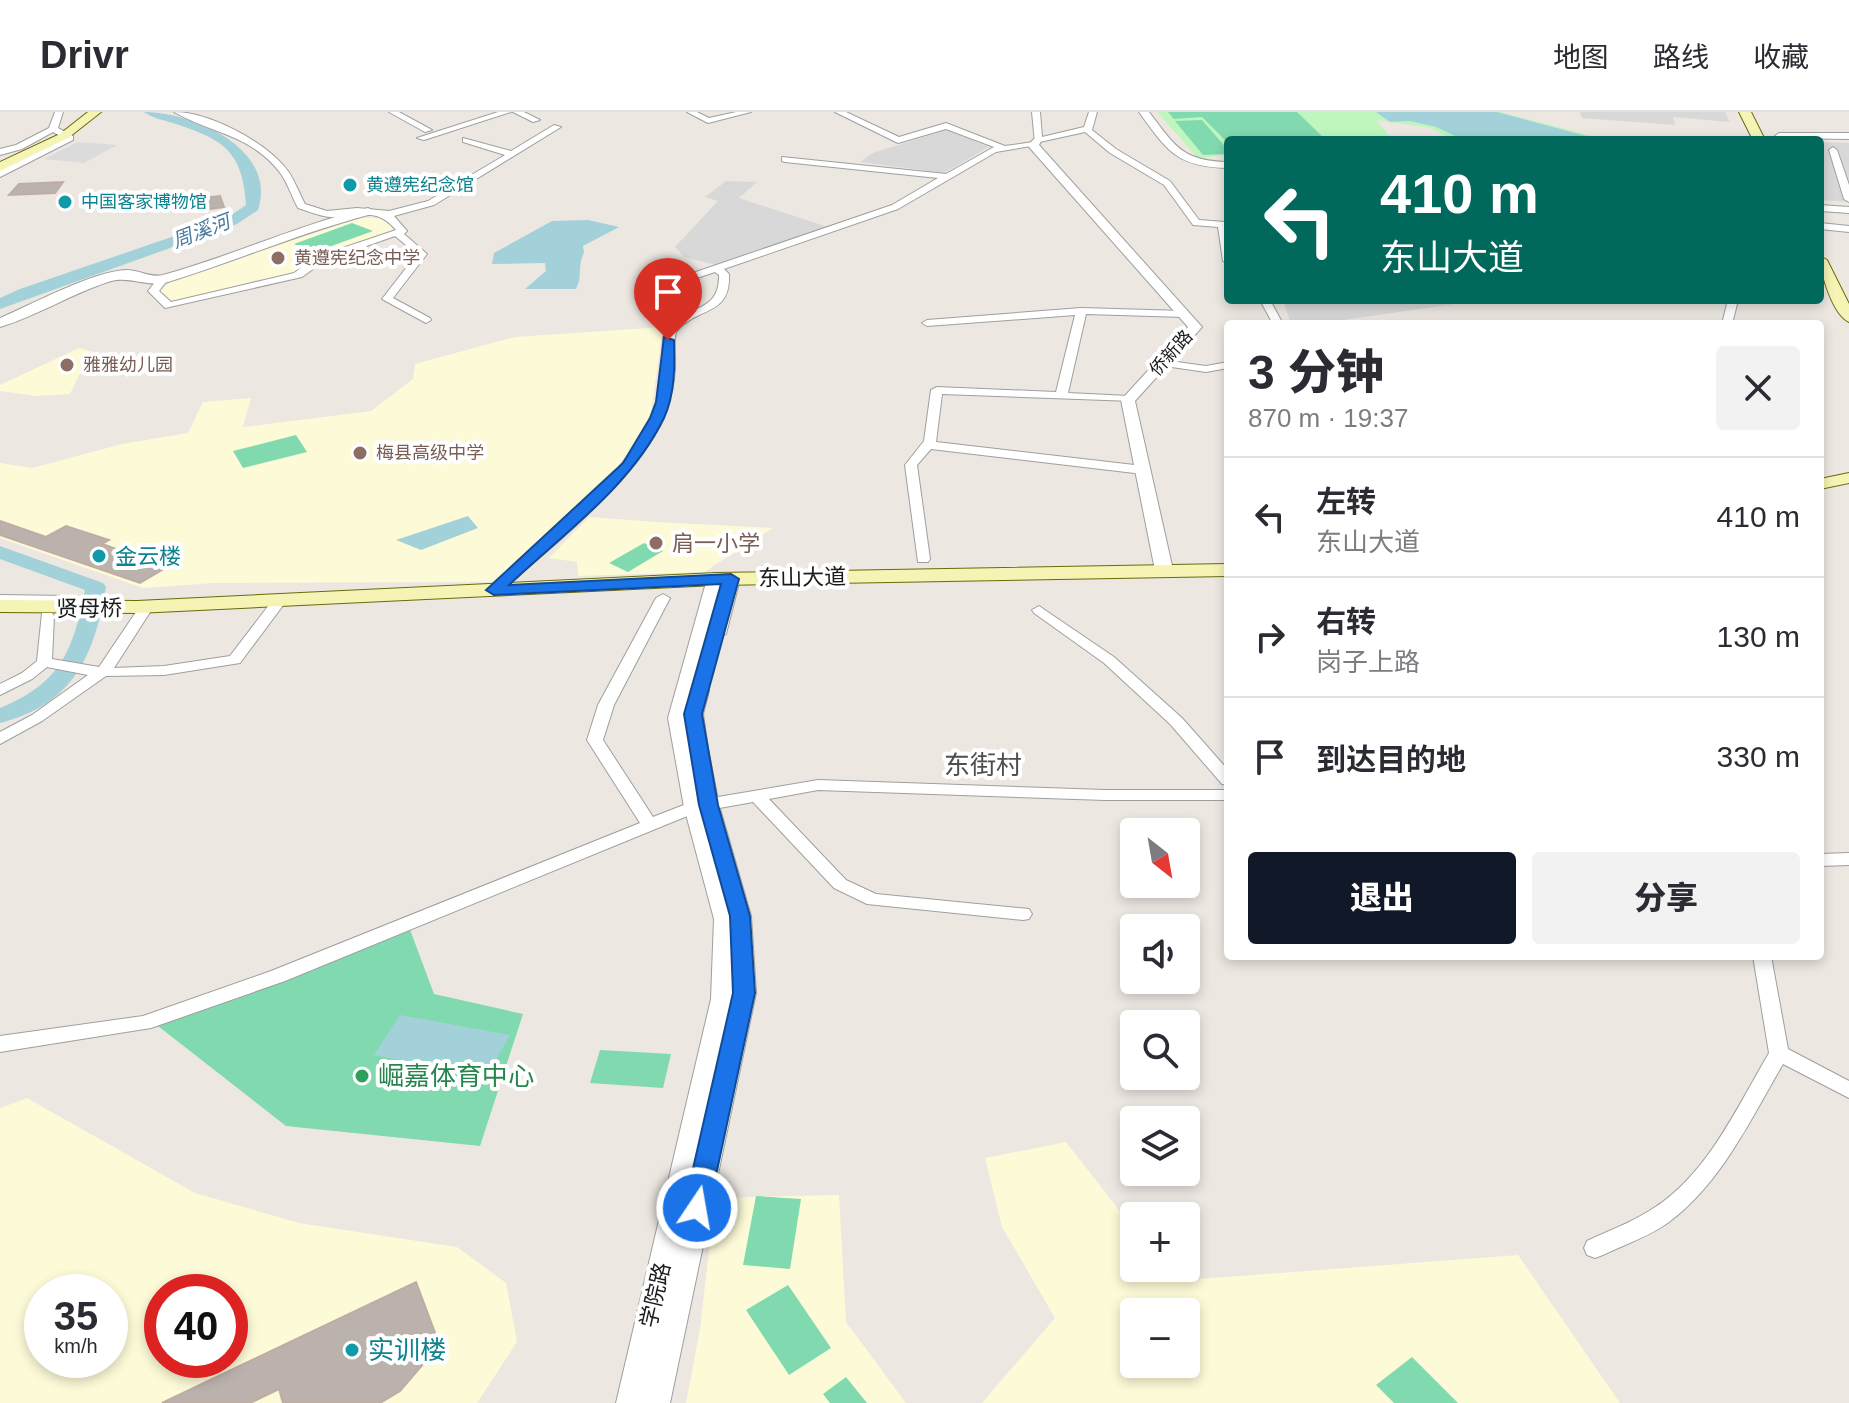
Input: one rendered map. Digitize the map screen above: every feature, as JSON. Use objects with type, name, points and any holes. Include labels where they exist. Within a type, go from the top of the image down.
[{"type":"main road","points":[[0,164],[95,112]]},
{"type":"main road","points":[[1742,112],[1754,136]]},
{"type":"main road","points":[[1824,268],[1847,313]]},
{"type":"main road","points":[[1824,284],[1840,317],[1849,326]]},
{"type":"main road","points":[[1824,483],[1849,478]]},
{"type":"main road","name":"东山大道","points":[[142,607],[723,579],[1224,570]]},
{"type":"main road","points":[[0,606],[44,612]]},
{"type":"main road","name":"贤母桥","points":[[44,612],[142,607]]},
{"type":"street","points":[[58,133],[59,112]]},
{"type":"street","points":[[163,279],[153,291],[169,306],[298,275],[320,259],[402,231],[388,214],[327,214],[301,206],[286,175],[270,158],[225,130],[178,112]]},
{"type":"street","points":[[393,112],[424,134],[507,112]]},
{"type":"street","points":[[517,112],[536,120]]},
{"type":"street","points":[[691,112],[708,121],[747,112]]},
{"type":"street","points":[[839,112],[898,140],[946,126],[1001,147]]},
{"type":"street","points":[[1035,143],[1036,112]]},
{"type":"street","points":[[1087,130],[1093,112]]},
{"type":"street","points":[[1144,112],[1181,160],[1193,164],[1224,165]]},
{"type":"street","points":[[386,215],[431,203],[557,127]]},
{"type":"street","points":[[691,277],[895,207],[1001,147],[1035,143],[1087,130]]},
{"type":"street","points":[[1087,130],[1113,151],[1167,183],[1196,223],[1222,224],[1224,236]]},
{"type":"street","points":[[0,152],[58,133],[70,138],[0,174]]},
{"type":"street","points":[[1779,136],[1849,136]]},
{"type":"street","points":[[466,140],[511,154]]},
{"type":"street","points":[[0,164],[40,143]]},
{"type":"street","name":"侨新路","points":[[1035,143],[1195,327],[1129,399]]},
{"type":"street","points":[[1833,150],[1849,199]]},
{"type":"street","points":[[785,159],[950,177]]},
{"type":"street","points":[[1824,208],[1849,210]]},
{"type":"street","points":[[0,323],[104,279],[128,274],[151,280],[163,279],[200,265],[230,259],[326,222],[368,212]]},
{"type":"street","points":[[1824,226],[1849,229]]},
{"type":"street","points":[[397,233],[422,254],[387,299],[426,320]]},
{"type":"street","points":[[494,590],[628,465],[657,418],[663,402],[669,368],[668,340],[673,327],[721,297],[726,285],[724,274],[717,269]]},
{"type":"street","points":[[1061,396],[1081,311]]},
{"type":"street","points":[[927,323],[1081,311],[1184,314]]},
{"type":"street","points":[[1162,363],[1206,369],[1224,366]]},
{"type":"street","points":[[923,559],[911,465],[928,445],[937,390],[1129,399],[1164,570]]},
{"type":"street","points":[[928,445],[1143,470]]},
{"type":"street","name":"学院路","points":[[631,1403],[723,999],[725,919],[678,718],[723,579]]},
{"type":"street","points":[[650,825],[595,740],[606,705],[663,598]]},
{"type":"street","points":[[0,599],[67,600]]},
{"type":"street","points":[[0,690],[47,663],[100,670],[182,670],[235,660],[280,600]]},
{"type":"street","points":[[0,739],[37,718],[100,670],[142,607]]},
{"type":"street","points":[[1039,610],[1109,660],[1176,721],[1224,775]]},
{"type":"street","points":[[44,612],[47,663]]},
{"type":"street","points":[[0,1044],[144,1023],[278,976],[701,806],[818,785],[1105,795],[1224,795]]},
{"type":"street","points":[[757,796],[840,884],[873,900],[1023,914]]},
{"type":"street","name":"学院路","points":[[655,1403],[744,993],[740,916],[701,806]]},
{"type":"street","points":[[1824,860],[1849,859]]},
{"type":"street","points":[[1595,1248],[1659,1217],[1698,1183],[1727,1142],[1779,1053],[1763,960]]},
{"type":"street","points":[[1779,1053],[1849,1090]]},
{"type":"shaded area","points":[[1580,112],[1725,112],[1730,122],[1673,117],[1675,125],[1582,118]]},
{"type":"shaded area","points":[[946,130],[989,147],[944,173],[860,162],[873,153]]},
{"type":"shaded area","points":[[78,142],[117,145],[84,163],[44,159]]},
{"type":"shaded area","points":[[1824,142],[1849,143],[1849,202],[1824,200]]},
{"type":"shaded area","points":[[726,181],[757,182],[739,198],[828,227],[716,265],[684,257],[675,247],[718,201],[705,197]]},
{"type":"shaded area","name":"黄遵宪纪念中学","points":[[359,217],[388,219],[394,232],[320,255],[299,271],[285,276],[257,280],[173,303],[159,292],[182,272],[233,261],[329,224]]},
{"type":"shaded area","points":[[1284,304],[1454,304],[1344,320],[1290,320]]},
{"type":"shaded area","name":"梅县高级中学","points":[[663,327],[650,421],[626,461],[498,582],[214,583],[143,588],[0,538],[0,463],[32,468],[122,444],[188,433],[203,402],[251,398],[243,427],[371,411],[413,379],[415,364],[515,337]]},
{"type":"shaded area","name":"雅雅幼儿园","points":[[79,348],[104,355],[79,375],[70,394],[36,396],[0,391],[0,385]]},
{"type":"shaded area","name":"肩一小学","points":[[589,517],[773,528],[704,572],[578,576],[577,562],[549,558]]},
{"type":"shaded area","points":[[27,1098],[195,1193],[299,1223],[457,1247],[506,1283],[517,1342],[477,1403],[0,1403],[0,1108]]},
{"type":"shaded area","points":[[1066,1142],[1120,1211],[1120,1282],[1200,1282],[1200,1279],[1518,1255],[1620,1403],[982,1403],[1055,1318],[1002,1227],[985,1158]]},
{"type":"shaded area","points":[[839,1195],[846,1322],[906,1403],[686,1403],[700,1329],[715,1198]]},
{"type":"green space","points":[[1157,112],[1500,112],[1592,136],[1447,136],[1430,128],[1376,120],[1390,136],[1224,136],[1224,155],[1198,158]]},
{"type":"green space","points":[[1168,112],[1297,112],[1322,136],[1224,136],[1224,139],[1202,117],[1174,119]]},
{"type":"green space","points":[[1202,120],[1224,145],[1224,154],[1203,155],[1175,121]]},
{"type":"green space","points":[[352,223],[373,231],[315,252],[294,244]]},
{"type":"green space","points":[[296,435],[307,452],[243,468],[233,451]]},
{"type":"green space","points":[[644,543],[663,551],[628,572],[609,563]]},
{"type":"green space","name":"崛嘉体育中心","points":[[409,927],[434,994],[523,1014],[480,1146],[286,1126],[158,1026]]},
{"type":"green space","points":[[600,1050],[671,1054],[663,1088],[590,1083]]},
{"type":"green space","points":[[756,1196],[801,1199],[790,1269],[743,1265]]},
{"type":"green space","points":[[788,1285],[831,1348],[789,1375],[746,1310]]},
{"type":"green space","points":[[1412,1357],[1458,1403],[1394,1403],[1376,1385]]},
{"type":"green space","points":[[846,1377],[867,1403],[830,1403],[823,1394]]},
{"type":"water","points":[[1376,112],[1497,112],[1586,136],[1455,136],[1436,127],[1410,121],[1390,122]]},
{"type":"water","points":[[588,220],[619,227],[583,246],[576,289],[525,289],[546,271],[545,263],[492,264],[494,253],[552,221]]},
{"type":"water","points":[[468,516],[478,528],[421,550],[396,540]]},
{"type":"water","points":[[400,1015],[510,1035],[487,1076],[374,1055]]},
{"type":"building","points":[[63,182],[55,193],[9,195],[19,184]]},
{"type":"building","points":[[220,196],[224,207],[198,211],[194,199]]},
{"type":"building","name":"金云楼","points":[[0,521],[46,537],[66,526],[109,540],[102,544],[167,567],[140,583],[0,535]]},
{"type":"building","name":"实训楼","points":[[416,1282],[437,1338],[425,1362],[400,1391],[380,1403],[283,1403],[279,1389],[250,1403],[162,1403],[214,1378],[248,1378],[248,1362]]},
{"type":"waterway","name":"周溪河","points":[[0,304],[25,292],[232,221],[253,207],[249,173],[237,152],[203,130],[150,112]]},
{"type":"waterway","name":"周溪河","points":[[0,552],[96,587],[86,633],[71,668],[44,695],[0,716]]},
{"type":"place","name":"黄遵宪纪念馆","points":[[350,185]]},
{"type":"place","name":"中国客家博物馆","points":[[65,202]]},
{"type":"place","name":"黄遵宪纪念中学","points":[[278,258]]},
{"type":"place","name":"雅雅幼儿园","points":[[67,365]]},
{"type":"place","name":"梅县高级中学","points":[[360,453]]},
{"type":"place","name":"肩一小学","points":[[656,543]]},
{"type":"place","name":"金云楼","points":[[99,556]]},
{"type":"place","name":"崛嘉体育中心","points":[[362,1076]]},
{"type":"place","name":"实训楼","points":[[352,1350]]},
{"type":"district","name":"东街村","points":[[983,765]]},
{"type":"route","points":[[668,340],[669,368],[663,402],[657,418],[628,465],[494,590],[731,579],[693,714],[709,805],[740,916],[744,993],[697,1208]]}]
